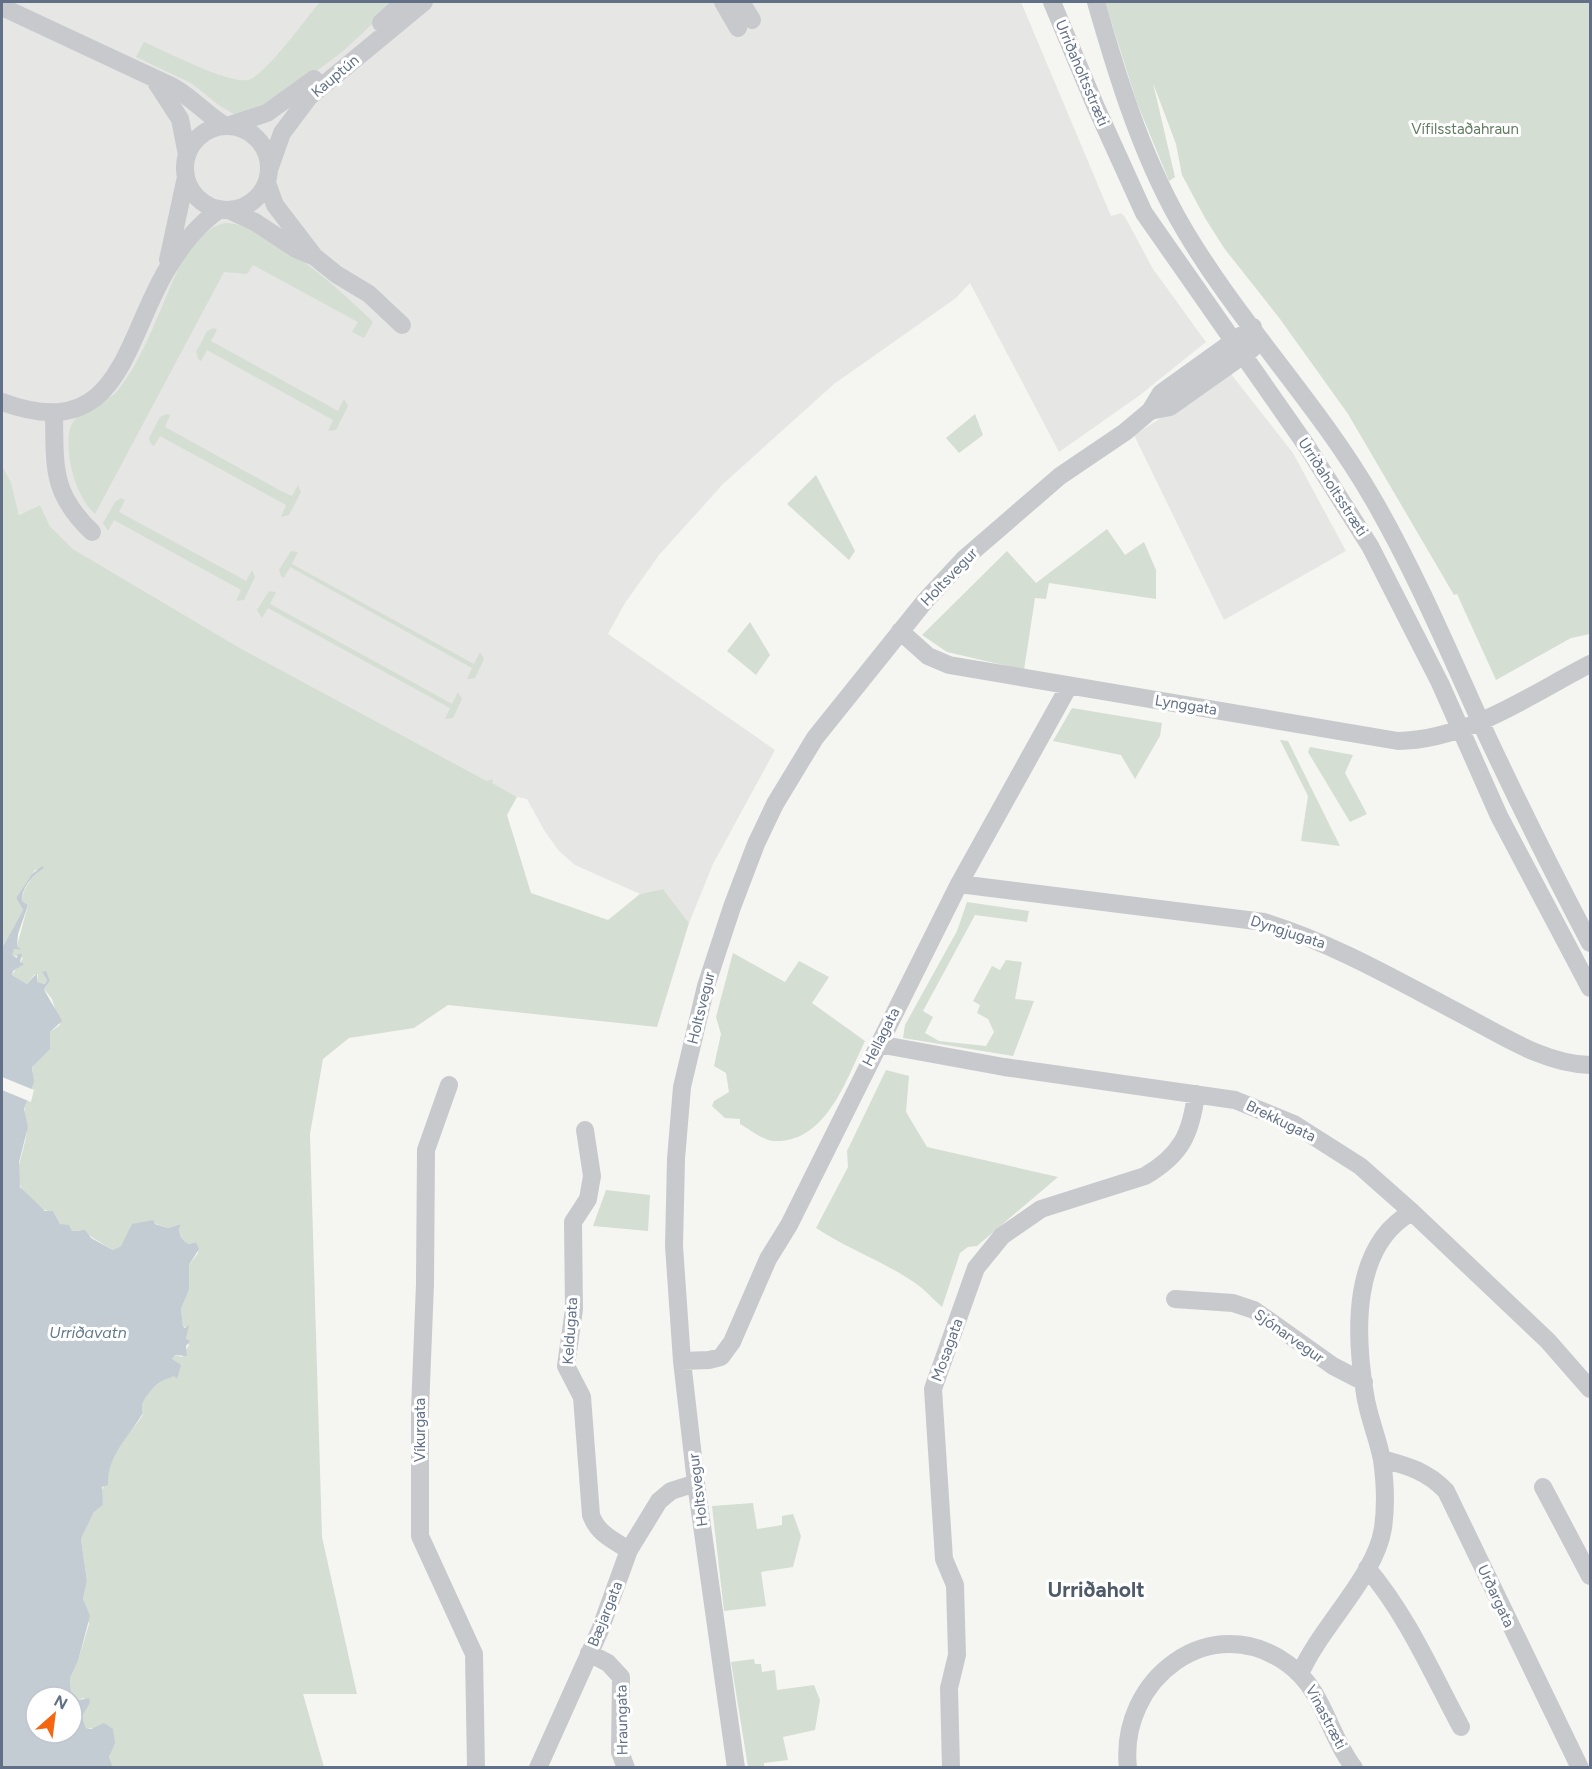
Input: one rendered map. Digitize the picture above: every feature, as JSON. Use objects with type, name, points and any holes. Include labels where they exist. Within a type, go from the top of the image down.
[{"type":"street","name":"Kauptún","points":[[187,155],[197,138],[205,131],[267,113],[302,89],[366,38],[404,2]]},
{"type":"street","name":"Kauptún","points":[[2,402],[28,412],[54,413],[76,408],[105,390],[117,374],[165,273],[195,229],[225,210],[252,202],[269,175],[282,133],[309,97],[424,2]]},
{"type":"street","points":[[723,2],[745,24],[741,2]]},
{"type":"street","name":"Urriðaholtsstræti","points":[[1052,2],[1144,213],[1306,445],[1370,546],[1460,729],[1499,816],[1590,988]]},
{"type":"street","name":"Urriðaholtsstræti","points":[[1096,2],[1143,145],[1158,181],[1203,259],[1372,496],[1402,551],[1542,851],[1590,943]]},
{"type":"street","points":[[2,7],[181,92],[206,114],[227,125],[243,128],[258,139],[268,155],[274,205],[315,257]]},
{"type":"street","name":"Kauptún","points":[[155,81],[180,119],[187,155],[186,177],[165,273]]},
{"type":"street","points":[[186,177],[192,192],[204,203],[225,210],[315,257],[336,274],[369,294],[402,325]]},
{"type":"street","name":"Holtsvegur","points":[[736,1767],[696,1483],[682,1360],[674,1246],[676,1159],[682,1087],[708,977],[756,844],[775,804],[815,738],[900,631],[965,558],[1060,476],[1150,411],[1161,393],[1237,349],[1258,334]]},
{"type":"street","points":[[54,413],[57,480],[64,500],[92,532]]},
{"type":"street","name":"Lynggata","points":[[900,631],[928,656],[949,665],[1398,741],[1423,740],[1480,721]]},
{"type":"street","points":[[1480,721],[1590,664]]},
{"type":"street","name":"Hellagata","points":[[682,1360],[709,1360],[721,1357],[732,1342],[768,1258],[789,1225],[960,884],[1069,686]]},
{"type":"street","name":"Dyngjugata","points":[[960,884],[1264,922],[1309,936],[1354,957],[1522,1046],[1555,1060],[1590,1065]]},
{"type":"street","name":"Brekkugata","points":[[878,1044],[1004,1067],[1235,1100],[1294,1124],[1360,1166],[1412,1212],[1548,1341],[1590,1389]]},
{"type":"street","name":"Víkurgata","points":[[449,1085],[426,1150],[426,1284],[420,1410],[420,1533],[474,1654],[476,1767]]},
{"type":"street","name":"Mosagata","points":[[951,1767],[949,1688],[957,1655],[955,1585],[944,1559],[933,1389],[976,1268],[1002,1236],[1028,1216],[1041,1209],[1138,1178],[1170,1159],[1187,1135],[1193,1121],[1196,1094]]},
{"type":"street","name":"Keldugata","points":[[585,1130],[591,1164],[591,1182],[588,1199],[573,1222],[574,1309],[566,1366],[582,1397],[591,1515],[597,1529],[630,1550]]},
{"type":"street","points":[[1300,1674],[1310,1650],[1374,1556],[1383,1529],[1382,1460],[1364,1382],[1360,1298],[1364,1277],[1382,1240],[1395,1222],[1412,1212]]},
{"type":"street","name":"Sjónarvegur","points":[[1175,1299],[1233,1303],[1254,1310],[1278,1324],[1333,1366],[1364,1382]]},
{"type":"street","name":"Urðargata","points":[[1382,1460],[1416,1468],[1433,1478],[1446,1491],[1580,1767]]},
{"type":"street","name":"Bæjargata","points":[[538,1767],[589,1653],[630,1550],[659,1501],[671,1491],[696,1483]]},
{"type":"street","points":[[1543,1487],[1590,1576]]},
{"type":"street","points":[[1367,1568],[1387,1591],[1461,1727]]},
{"type":"street","name":"Vinastræti","points":[[1128,1767],[1130,1726],[1142,1696],[1161,1672],[1186,1655],[1213,1646],[1245,1646],[1275,1656],[1300,1674],[1315,1692],[1354,1767]]},
{"type":"street","name":"Hraungata","points":[[589,1653],[616,1670],[621,1677],[620,1752],[626,1767]]},
{"type":"shaded area","points":[[2,2],[1021,2],[1111,216],[1121,213],[1125,217],[1153,269],[1206,342],[1140,395],[1059,452],[970,283],[956,298],[834,384],[723,484],[659,555],[625,603],[608,634],[775,750],[713,864],[689,923],[663,889],[640,894],[575,865],[559,851],[527,799],[517,797],[240,648],[73,549],[50,526],[40,505],[19,515],[11,482],[2,466]]},
{"type":"shaded area","points":[[1231,374],[1293,453],[1346,551],[1224,620],[1134,435]]},
{"type":"green space","points":[[320,2],[396,2],[343,51],[301,83],[241,118],[220,106],[191,83],[136,57],[144,42],[212,72],[239,80],[248,80],[275,58]]},
{"type":"green space","name":"Vífilsstaðahraun","points":[[1105,2],[1590,2],[1590,634],[1571,638],[1496,680],[1457,594],[1454,595],[1348,414],[1280,319],[1224,248],[1205,218],[1182,175],[1176,144],[1153,83],[1175,177],[1169,181],[1137,103]]},
{"type":"green space","points":[[225,223],[242,226],[261,234],[282,247],[324,278],[373,322],[364,338],[352,332],[358,322],[253,265],[247,274],[224,272],[95,514],[82,497],[73,475],[69,439],[73,422],[118,390],[146,344],[183,259],[206,232]]},
{"type":"green space","points":[[214,328],[217,330],[211,341],[338,411],[344,399],[348,406],[336,430],[328,431],[333,420],[207,350],[201,361],[198,359],[196,352],[207,331]]},
{"type":"green space","points":[[975,414],[983,435],[959,453],[946,438]]},
{"type":"green space","points":[[170,415],[165,427],[281,491],[292,496],[298,485],[301,492],[289,515],[281,517],[286,505],[160,436],[154,446],[151,444],[149,438],[160,417]]},
{"type":"green space","points":[[2,466],[11,482],[19,515],[40,505],[50,526],[73,549],[240,648],[487,781],[493,779],[492,783],[517,797],[507,815],[531,893],[608,920],[640,894],[663,889],[689,923],[657,1027],[448,1005],[414,1028],[349,1038],[323,1059],[310,1134],[322,1537],[357,1694],[303,1694],[324,1767],[113,1767],[109,1757],[113,1729],[86,1728],[84,1714],[90,1703],[84,1699],[84,1685],[70,1685],[70,1678],[78,1661],[89,1624],[83,1599],[87,1581],[81,1539],[94,1512],[103,1505],[101,1491],[108,1480],[109,1464],[119,1446],[142,1416],[142,1404],[145,1399],[158,1384],[174,1375],[177,1379],[172,1359],[175,1355],[182,1357],[189,1345],[186,1339],[188,1328],[183,1326],[181,1309],[189,1290],[189,1265],[198,1253],[196,1242],[189,1244],[182,1238],[179,1230],[181,1224],[168,1228],[148,1221],[130,1227],[131,1231],[121,1246],[113,1250],[80,1230],[72,1231],[60,1224],[53,1211],[45,1210],[24,1193],[18,1174],[26,1135],[25,1109],[32,1083],[32,1067],[49,1046],[50,1032],[60,1025],[52,999],[44,989],[50,981],[42,972],[47,980],[45,984],[37,982],[38,974],[35,974],[27,984],[12,975],[23,958],[11,955],[14,949],[20,950],[17,946],[28,905],[22,901],[22,896],[28,883],[41,869],[35,870],[16,898],[23,910],[2,948]]},
{"type":"green space","points":[[816,475],[855,551],[849,560],[787,504]]},
{"type":"green space","points":[[121,498],[125,500],[119,512],[246,581],[252,570],[255,577],[244,600],[236,601],[241,590],[114,520],[108,531],[103,523],[115,502]]},
{"type":"green space","points":[[1107,529],[1125,555],[1144,542],[1156,570],[1156,599],[1049,583],[1046,599],[1035,598],[1024,670],[947,652],[922,635],[1007,551],[1036,583]]},
{"type":"green space","points":[[291,551],[298,552],[292,564],[474,664],[480,652],[484,659],[475,678],[467,679],[472,668],[290,567],[284,578],[281,576],[279,570]]},
{"type":"green space","points":[[269,591],[276,592],[270,604],[452,704],[458,692],[462,699],[453,718],[445,719],[450,708],[268,608],[262,618],[257,610]]},
{"type":"green space","points":[[750,622],[770,655],[756,675],[727,651]]},
{"type":"green space","points":[[1072,708],[1162,723],[1160,736],[1135,779],[1121,755],[1053,741]]},
{"type":"green space","points":[[1280,740],[1288,741],[1340,846],[1301,841],[1308,796]]},
{"type":"green space","points":[[1310,747],[1353,755],[1345,773],[1367,814],[1350,822],[1308,752]]},
{"type":"green space","points":[[967,902],[1029,911],[1027,922],[975,915],[923,1011],[933,1017],[925,1033],[939,1041],[986,1046],[994,1032],[988,1019],[977,1013],[980,1005],[973,1001],[992,966],[1000,970],[1006,960],[1022,962],[1015,999],[1034,1001],[1013,1056],[903,1038],[905,1025],[957,931]]},
{"type":"green space","points":[[733,953],[785,982],[799,961],[829,977],[812,1003],[865,1041],[832,1107],[807,1132],[791,1139],[773,1141],[765,1139],[740,1124],[740,1119],[725,1118],[712,1106],[714,1101],[729,1092],[726,1073],[714,1066],[721,1034],[716,1017]]},
{"type":"green space","points":[[886,1070],[909,1076],[906,1112],[927,1147],[1058,1177],[977,1246],[968,1247],[960,1253],[942,1307],[921,1287],[906,1277],[816,1228],[848,1167],[847,1151]]},
{"type":"green space","points":[[606,1190],[650,1195],[648,1231],[593,1226]]},
{"type":"green space","points":[[753,1503],[757,1529],[782,1525],[782,1516],[793,1514],[801,1536],[793,1567],[761,1572],[766,1606],[724,1611],[712,1506]]},
{"type":"green space","points":[[754,1659],[755,1664],[761,1664],[762,1672],[775,1670],[777,1690],[814,1685],[820,1700],[815,1730],[783,1737],[788,1760],[764,1763],[764,1767],[748,1767],[731,1662]]},
{"type":"water","name":"Urriðavatn","points":[[42,866],[44,868],[32,878],[22,896],[22,901],[28,905],[18,934],[17,946],[21,950],[14,949],[12,955],[17,958],[18,954],[22,954],[20,962],[24,964],[13,971],[12,975],[27,984],[37,973],[37,982],[45,984],[47,980],[42,972],[46,971],[50,981],[44,989],[62,1021],[50,1032],[50,1049],[32,1067],[34,1082],[24,1109],[28,1127],[19,1162],[20,1187],[45,1211],[53,1211],[60,1224],[69,1225],[72,1231],[85,1230],[91,1238],[113,1250],[121,1246],[132,1224],[153,1220],[155,1224],[168,1228],[181,1224],[179,1230],[182,1238],[189,1244],[196,1242],[199,1249],[189,1265],[189,1290],[181,1309],[183,1326],[185,1328],[189,1325],[186,1339],[190,1341],[186,1346],[187,1356],[175,1355],[172,1359],[181,1365],[177,1379],[174,1376],[158,1384],[142,1404],[143,1413],[114,1456],[108,1485],[102,1487],[103,1505],[94,1512],[81,1539],[87,1581],[83,1599],[90,1616],[78,1661],[70,1678],[70,1685],[24,1685],[24,1745],[84,1745],[84,1722],[86,1728],[91,1729],[104,1723],[113,1729],[115,1743],[109,1757],[113,1767],[2,1767],[2,948],[23,910],[16,898],[32,874]]},
{"type":"water","name":"Urriðavatn","points":[[89,1698],[90,1703],[84,1714],[84,1699]]},
{"type":"pier","points":[[2,1077],[34,1090],[31,1102],[2,1090]]},
{"type":"district","name":"Urriðaholt","points":[[1096,1590]]}]
